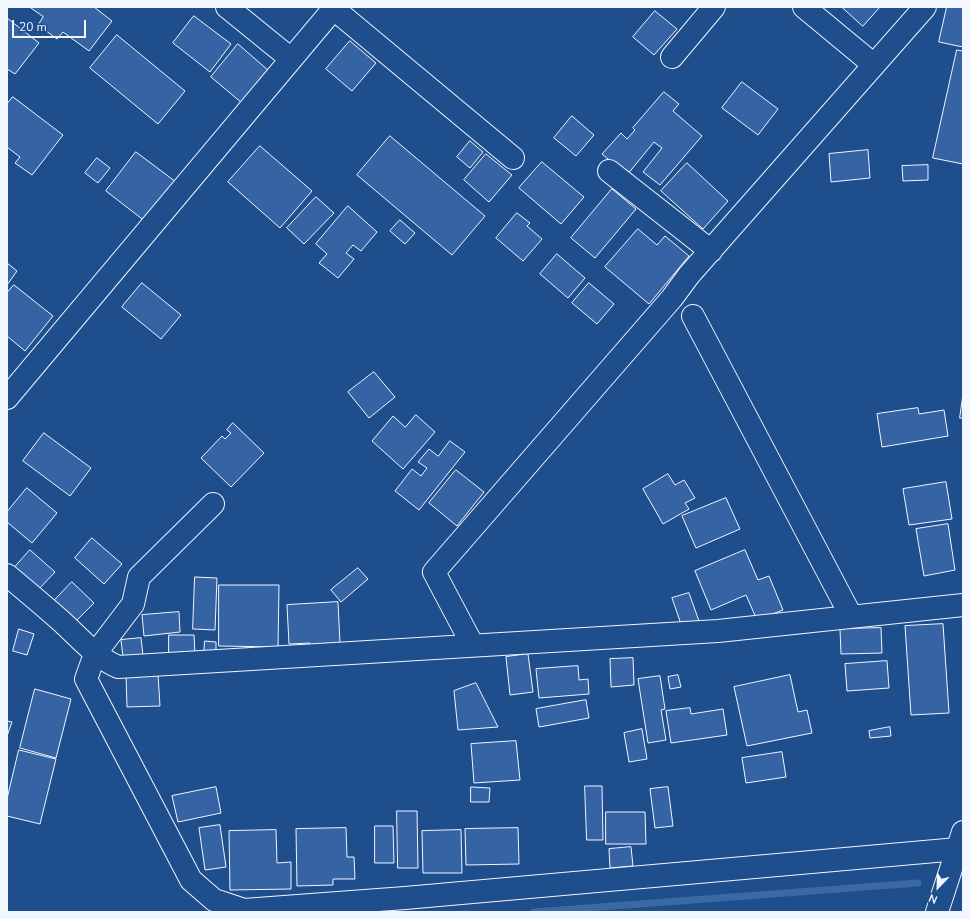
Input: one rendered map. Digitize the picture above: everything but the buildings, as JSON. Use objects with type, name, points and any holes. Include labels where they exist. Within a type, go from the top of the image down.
[{"type":"street","points":[[227,7],[291,59]]},
{"type":"street","points":[[672,57],[714,7]]},
{"type":"street","points":[[804,7],[874,65]]},
{"type":"street","points":[[7,398],[334,8],[513,158]]},
{"type":"street","points":[[472,644],[434,572],[672,298],[689,275],[874,65],[916,10]]},
{"type":"street","points":[[609,171],[711,251]]},
{"type":"street","points":[[693,316],[851,616]]},
{"type":"street","points":[[213,504],[139,577],[133,604],[95,654],[86,679],[191,880],[214,900],[244,910],[405,898],[960,840],[937,912]]},
{"type":"street","points":[[7,575],[95,654],[106,662],[118,667],[718,630],[963,605]]},
{"type":"waterway","points":[[534,912],[918,883]]}]
